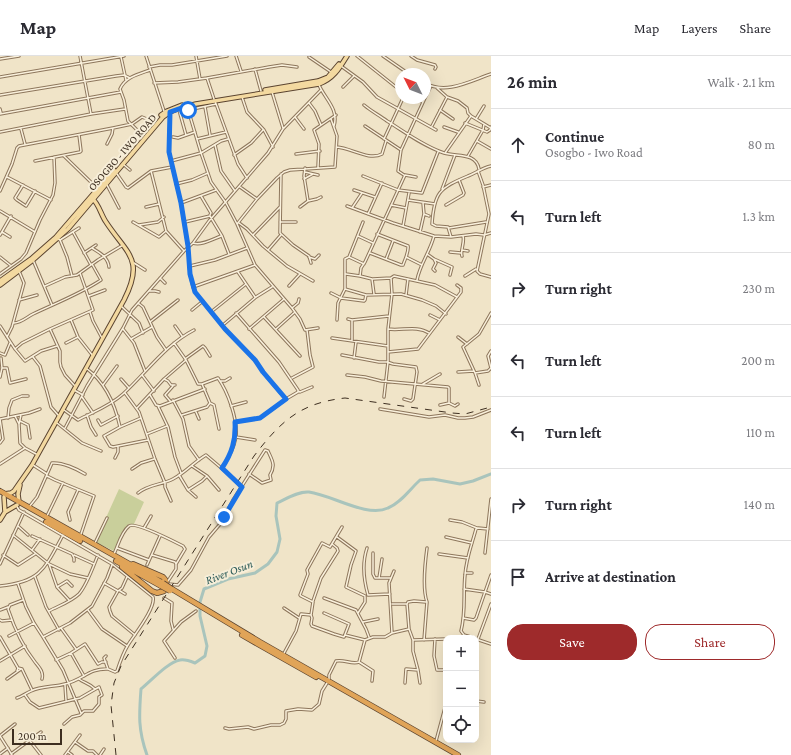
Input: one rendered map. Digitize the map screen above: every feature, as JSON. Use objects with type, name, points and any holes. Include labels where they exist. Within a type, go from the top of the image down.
[{"type":"highway","points":[[2,494],[117,562],[164,584],[191,603],[458,755]]},
{"type":"highway","points":[[18,504],[28,508],[113,556],[117,562],[122,567],[152,591],[157,593],[164,591],[163,577],[156,573],[117,562]]},
{"type":"highway","points":[[209,613],[452,755]]},
{"type":"main road","name":"OSOGBO - IWO ROAD","points":[[0,285],[19,271],[56,237],[99,190],[154,122],[165,112],[180,106],[215,102],[319,84],[329,80],[335,74],[341,66],[345,56]]},
{"type":"main road","name":"OSOGBO - IWO ROAD","points":[[99,190],[106,184],[157,123],[170,112],[261,91],[325,79],[333,73],[345,56]]},
{"type":"main road","points":[[97,205],[99,190]]},
{"type":"main road","name":"OSOGBO - IWO ROAD","points":[[0,281],[33,260],[59,239],[92,198]]},
{"type":"main road","points":[[5,512],[2,494],[13,492],[32,465],[121,306],[134,275],[134,263],[129,252],[103,218],[92,198]]},
{"type":"main road","points":[[0,520],[5,512],[18,504],[20,484]]},
{"type":"street","points":[[0,59],[19,56]]},
{"type":"street","points":[[80,56],[91,114]]},
{"type":"street","points":[[0,77],[124,56]]},
{"type":"street","points":[[146,56],[165,112]]},
{"type":"street","points":[[196,56],[200,79]]},
{"type":"street","points":[[143,136],[130,124],[128,120],[121,92],[121,87],[126,80],[149,68],[160,65],[172,66],[228,56]]},
{"type":"street","points":[[236,56],[241,71]]},
{"type":"street","points":[[357,56],[395,86]]},
{"type":"street","points":[[383,56],[400,68]]},
{"type":"street","points":[[411,56],[417,60],[435,66],[435,69]]},
{"type":"street","points":[[121,57],[126,80]]},
{"type":"street","points":[[309,57],[333,73]]},
{"type":"street","points":[[154,83],[200,79],[255,69],[282,66],[297,67]]},
{"type":"street","points":[[341,66],[369,87],[377,97],[432,126],[436,130]]},
{"type":"street","points":[[255,69],[261,91]]},
{"type":"street","points":[[431,86],[437,88],[450,88],[460,86],[491,74]]},
{"type":"street","points":[[0,95],[85,80],[124,75],[130,78]]},
{"type":"street","points":[[343,87],[354,76]]},
{"type":"street","points":[[207,78],[234,155],[247,178]]},
{"type":"street","points":[[319,84],[336,115],[334,126]]},
{"type":"street","points":[[437,88],[446,97],[458,101],[467,108],[468,113],[471,116],[491,129],[487,132],[465,123]]},
{"type":"street","points":[[64,428],[94,374],[138,303],[188,246],[193,243],[205,226],[240,187],[272,147],[283,129],[321,90]]},
{"type":"street","points":[[0,109],[0,113],[121,92]]},
{"type":"street","points":[[272,92],[283,129]]},
{"type":"street","points":[[242,97],[247,112],[264,130],[272,147]]},
{"type":"street","points":[[432,126],[446,97]]},
{"type":"street","points":[[215,102],[205,106],[188,108],[208,173],[216,190],[226,203],[238,224],[255,265],[272,287],[292,308],[306,330],[313,367],[291,378]]},
{"type":"street","points":[[309,103],[315,111],[321,125]]},
{"type":"street","points":[[384,139],[400,104]]},
{"type":"street","points":[[416,177],[405,175],[398,171],[401,150],[422,104]]},
{"type":"street","points":[[364,105],[408,135],[438,151],[468,156],[477,162],[490,218],[487,222],[476,270],[465,276]]},
{"type":"street","points":[[205,106],[210,135]]},
{"type":"street","points":[[476,119],[484,106]]},
{"type":"street","points":[[0,132],[91,114],[125,109]]},
{"type":"street","points":[[178,109],[186,135]]},
{"type":"street","points":[[440,110],[453,119]]},
{"type":"street","points":[[170,112],[169,152],[181,203],[193,287],[211,312],[255,360],[263,372],[286,399]]},
{"type":"street","points":[[318,167],[320,150],[318,139],[314,132],[315,129],[336,115]]},
{"type":"street","points":[[445,153],[458,132],[471,116]]},
{"type":"street","points":[[0,191],[19,146],[130,124],[142,117],[154,122]]},
{"type":"street","points":[[295,117],[304,129]]},
{"type":"street","points":[[238,224],[257,199],[281,174],[290,170],[305,168],[335,168],[337,136],[332,119]]},
{"type":"street","points":[[468,156],[483,130],[484,124]]},
{"type":"street","points":[[365,126],[401,150]]},
{"type":"street","points":[[444,127],[458,132]]},
{"type":"street","points":[[21,128],[25,144]]},
{"type":"street","points":[[107,144],[113,128]]},
{"type":"street","points":[[234,155],[251,143],[264,130]]},
{"type":"street","points":[[173,137],[178,138],[195,132]]},
{"type":"street","points":[[197,139],[227,132]]},
{"type":"street","points":[[35,161],[64,156],[81,151],[78,135]]},
{"type":"street","points":[[171,161],[201,154],[229,138]]},
{"type":"street","points":[[337,147],[380,156],[386,141]]},
{"type":"street","points":[[476,141],[491,149]]},
{"type":"street","points":[[215,145],[221,171],[235,191]]},
{"type":"street","points":[[296,154],[320,150]]},
{"type":"street","points":[[363,176],[398,190],[422,193],[438,151]]},
{"type":"street","points":[[456,155],[442,189],[436,197],[432,224],[449,228],[487,222]]},
{"type":"street","points":[[64,156],[99,190]]},
{"type":"street","points":[[0,274],[24,257],[53,196],[55,183],[54,158]]},
{"type":"street","points":[[123,163],[130,170]]},
{"type":"street","points":[[442,189],[479,170],[491,166]]},
{"type":"street","points":[[116,172],[128,188],[151,171],[172,167]]},
{"type":"street","points":[[305,168],[304,179],[308,201]]},
{"type":"street","points":[[151,171],[164,218],[166,231],[184,251]]},
{"type":"street","points":[[305,172],[318,174]]},
{"type":"street","points":[[305,172],[309,177]]},
{"type":"street","points":[[176,184],[192,180],[208,173]]},
{"type":"street","points":[[268,250],[281,235],[281,174]]},
{"type":"street","points":[[304,179],[313,174]]},
{"type":"street","points":[[360,276],[361,268],[370,253],[377,234],[405,175]]},
{"type":"street","points":[[7,177],[51,200]]},
{"type":"street","points":[[446,205],[463,196],[464,193],[459,180]]},
{"type":"street","points":[[368,214],[382,183]]},
{"type":"street","points":[[106,184],[119,208]]},
{"type":"street","points":[[22,185],[16,198],[26,206],[35,191]]},
{"type":"street","points":[[483,187],[491,185]]},
{"type":"street","points":[[240,187],[257,199]]},
{"type":"street","points":[[181,203],[216,190]]},
{"type":"street","points":[[354,190],[376,197]]},
{"type":"street","points":[[403,226],[409,192]]},
{"type":"street","points":[[352,208],[362,193]]},
{"type":"street","points":[[201,196],[211,213],[210,216]]},
{"type":"street","points":[[300,207],[308,201],[321,197]]},
{"type":"street","points":[[408,200],[435,204]]},
{"type":"street","points":[[420,232],[424,214],[423,203]]},
{"type":"street","points":[[146,207],[160,204]]},
{"type":"street","points":[[391,205],[406,208]]},
{"type":"street","points":[[347,206],[434,236],[451,237],[476,234],[484,235],[491,233]]},
{"type":"street","points":[[253,236],[280,207]]},
{"type":"street","points":[[0,211],[35,232]]},
{"type":"street","points":[[424,214],[429,216]]},
{"type":"street","points":[[0,235],[10,216]]},
{"type":"street","points":[[184,222],[204,216],[210,216],[213,218],[229,254]]},
{"type":"street","points":[[138,226],[158,222],[164,218]]},
{"type":"street","points":[[133,222],[159,237],[166,231]]},
{"type":"street","points":[[280,222],[296,222]]},
{"type":"street","points":[[337,320],[339,299],[341,298],[345,289],[346,258],[349,256],[364,222]]},
{"type":"street","points":[[238,224],[247,229],[287,266],[313,281]]},
{"type":"street","points":[[72,276],[67,257],[59,239],[79,228]]},
{"type":"street","points":[[449,228],[451,237]]},
{"type":"street","points":[[2,232],[10,237]]},
{"type":"street","points":[[14,323],[20,322],[86,290],[101,280],[73,232]]},
{"type":"street","points":[[370,253],[402,265],[406,257],[408,247],[377,234]]},
{"type":"street","points":[[281,235],[309,257],[315,259],[319,255]]},
{"type":"street","points":[[193,243],[201,243],[222,236]]},
{"type":"street","points":[[358,236],[373,243]]},
{"type":"street","points":[[417,281],[422,265],[432,247],[434,236]]},
{"type":"street","points":[[462,256],[463,236]]},
{"type":"street","points":[[386,259],[393,241]]},
{"type":"street","points":[[84,253],[96,245]]},
{"type":"street","points":[[45,286],[65,277],[80,273],[123,245]]},
{"type":"street","points":[[92,248],[104,256],[108,261],[109,267]]},
{"type":"street","points":[[190,266],[215,260],[248,248]]},
{"type":"street","points":[[462,250],[468,251]]},
{"type":"street","points":[[450,252],[461,253]]},
{"type":"street","points":[[428,254],[434,259],[452,267],[450,275]]},
{"type":"street","points":[[349,256],[364,264]]},
{"type":"street","points":[[0,257],[10,266]]},
{"type":"street","points":[[309,257],[310,263]]},
{"type":"street","points":[[406,257],[422,265]]},
{"type":"street","points":[[434,259],[436,263],[433,269],[435,271]]},
{"type":"street","points":[[33,260],[53,305]]},
{"type":"street","points":[[134,263],[144,270]]},
{"type":"street","points":[[193,287],[255,265]]},
{"type":"street","points":[[476,270],[480,274],[491,277]]},
{"type":"street","points":[[7,337],[14,323],[24,283],[19,271]]},
{"type":"street","points":[[238,272],[256,297]]},
{"type":"street","points":[[15,349],[22,343],[50,329],[94,310],[80,273]]},
{"type":"street","points":[[289,286],[300,274]]},
{"type":"street","points":[[345,274],[372,279],[391,278],[394,276],[435,285],[457,297]]},
{"type":"street","points":[[160,278],[165,283]]},
{"type":"street","points":[[384,397],[388,362],[388,329],[392,294],[391,278]]},
{"type":"street","points":[[372,279],[374,294]]},
{"type":"street","points":[[406,296],[408,279]]},
{"type":"street","points":[[211,312],[246,284]]},
{"type":"street","points":[[388,352],[418,349],[446,314],[462,290],[457,285]]},
{"type":"street","points":[[223,325],[256,297],[272,287]]},
{"type":"street","points":[[345,289],[366,295],[392,294],[406,296],[422,300],[436,306],[446,314]]},
{"type":"street","points":[[89,296],[105,290]]},
{"type":"street","points":[[149,291],[159,292]]},
{"type":"street","points":[[331,293],[341,298],[364,301],[366,295]]},
{"type":"street","points":[[19,300],[37,295]]},
{"type":"street","points":[[249,328],[284,299]]},
{"type":"street","points":[[292,308],[298,303],[299,299]]},
{"type":"street","points":[[150,322],[178,300]]},
{"type":"street","points":[[192,310],[203,301]]},
{"type":"street","points":[[138,303],[143,307],[166,350]]},
{"type":"street","points":[[121,306],[139,323],[143,333]]},
{"type":"street","points":[[90,312],[93,321],[103,339]]},
{"type":"street","points":[[276,329],[295,312]]},
{"type":"street","points":[[236,313],[279,362],[291,378],[298,391]]},
{"type":"street","points":[[478,385],[463,346],[479,334],[491,313]]},
{"type":"street","points":[[430,315],[440,320]]},
{"type":"street","points":[[348,319],[352,320],[390,316]]},
{"type":"street","points":[[264,317],[300,356]]},
{"type":"street","points":[[71,320],[78,337],[93,356]]},
{"type":"street","points":[[352,320],[352,341]]},
{"type":"street","points":[[0,326],[25,361],[41,351],[57,346]]},
{"type":"street","points":[[131,339],[143,333],[152,326]]},
{"type":"street","points":[[175,326],[182,336]]},
{"type":"street","points":[[123,328],[131,339],[145,371]]},
{"type":"street","points":[[306,330],[318,328]]},
{"type":"street","points":[[388,329],[398,330],[412,328],[430,334]]},
{"type":"street","points":[[50,329],[60,351],[61,367],[65,375],[82,396],[93,413]]},
{"type":"street","points":[[63,409],[78,420],[113,402],[125,393],[166,350],[182,336],[194,330]]},
{"type":"street","points":[[66,343],[78,337]]},
{"type":"street","points":[[458,337],[466,344]]},
{"type":"street","points":[[332,338],[388,346]]},
{"type":"street","points":[[0,353],[5,355],[10,342]]},
{"type":"street","points":[[354,358],[356,342]]},
{"type":"street","points":[[174,343],[186,359],[197,383],[202,384],[218,378],[220,381],[225,381],[230,378]]},
{"type":"street","points":[[137,408],[164,379],[203,346],[210,356]]},
{"type":"street","points":[[458,372],[488,371],[491,368],[488,356],[491,351]]},
{"type":"street","points":[[342,355],[382,363],[388,362],[416,367],[417,372],[412,400],[409,401],[404,399]]},
{"type":"street","points":[[33,357],[40,366],[51,407],[59,416]]},
{"type":"street","points":[[0,377],[2,368],[1,358]]},
{"type":"street","points":[[104,385],[118,366]]},
{"type":"street","points":[[2,368],[7,368],[10,383],[26,378]]},
{"type":"street","points":[[86,368],[104,385],[113,402],[120,427]]},
{"type":"street","points":[[423,384],[440,374]]},
{"type":"street","points":[[142,375],[154,391]]},
{"type":"street","points":[[347,376],[448,387],[449,403]]},
{"type":"street","points":[[121,379],[129,388]]},
{"type":"street","points":[[164,379],[174,385],[165,395],[171,402]]},
{"type":"street","points":[[220,381],[231,406],[235,422],[236,437],[229,457],[222,468]]},
{"type":"street","points":[[202,384],[210,403],[214,405],[220,429]]},
{"type":"street","points":[[235,422],[260,418],[298,391],[300,392],[312,387]]},
{"type":"street","points":[[158,406],[205,389]]},
{"type":"street","points":[[125,393],[137,408],[171,501]]},
{"type":"street","points":[[150,395],[158,406],[167,426],[183,484],[196,497]]},
{"type":"street","points":[[8,418],[12,400],[22,396],[28,396]]},
{"type":"street","points":[[174,400],[181,416],[189,446],[199,460]]},
{"type":"street","points":[[231,406],[246,402]]},
{"type":"street","points":[[181,416],[207,407],[210,403]]},
{"type":"street","points":[[440,405],[449,403],[455,406],[458,404]]},
{"type":"street","points":[[0,443],[3,439],[0,419],[21,415],[40,409]]},
{"type":"street","points":[[380,410],[429,417],[445,415],[458,418],[473,417],[491,410]]},
{"type":"street","points":[[196,411],[199,419]]},
{"type":"street","points":[[21,415],[19,424],[19,441],[25,448],[38,455]]},
{"type":"street","points":[[87,415],[91,427],[96,435]]},
{"type":"street","points":[[15,416],[19,424]]},
{"type":"street","points":[[98,420],[101,425],[118,416]]},
{"type":"street","points":[[141,418],[104,436],[111,447],[118,447],[149,440]]},
{"type":"street","points":[[20,421],[28,426],[30,438]]},
{"type":"street","points":[[56,422],[82,443],[101,451]]},
{"type":"street","points":[[19,424],[25,423]]},
{"type":"street","points":[[147,434],[167,426]]},
{"type":"street","points":[[236,437],[255,440]]},
{"type":"street","points":[[115,458],[118,452],[118,447]]},
{"type":"street","points":[[0,464],[25,448]]},
{"type":"street","points":[[164,584],[178,585],[186,576],[209,536],[220,523],[226,510],[265,450],[268,451],[274,466],[270,475],[271,480],[262,483],[250,474]]},
{"type":"street","points":[[138,493],[149,486],[165,483],[205,456],[222,468],[242,487]]},
{"type":"street","points":[[132,469],[141,463],[155,459]]},
{"type":"street","points":[[28,508],[36,499],[52,462],[76,468],[85,474]]},
{"type":"street","points":[[32,465],[63,483],[94,497],[80,537]]},
{"type":"street","points":[[192,466],[207,476],[219,490]]},
{"type":"street","points":[[188,490],[202,482],[207,476]]},
{"type":"street","points":[[46,518],[63,483]]},
{"type":"street","points":[[70,520],[68,512],[78,490]]},
{"type":"street","points":[[484,553],[489,529],[491,499]]},
{"type":"street","points":[[17,698],[32,690],[68,683],[96,670],[108,669],[116,672],[127,646],[142,625],[154,600],[153,597],[128,577],[117,562],[98,555],[18,509],[18,504]]},
{"type":"street","points":[[0,564],[24,512]]},
{"type":"street","points":[[144,528],[151,516]]},
{"type":"street","points":[[94,545],[107,518]]},
{"type":"street","points":[[450,520],[462,522],[476,528],[489,529]]},
{"type":"street","points":[[113,556],[124,532],[129,526],[133,525],[144,528],[185,547],[176,564],[176,569],[173,576],[164,584]]},
{"type":"street","points":[[18,526],[28,535]]},
{"type":"street","points":[[313,602],[300,595],[308,574],[307,570],[322,543],[330,547],[342,527]]},
{"type":"street","points":[[464,635],[461,631],[465,573],[476,528]]},
{"type":"street","points":[[13,535],[48,564],[70,574],[88,578]]},
{"type":"street","points":[[0,586],[18,584],[35,577],[48,564],[63,535]]},
{"type":"street","points":[[32,536],[94,564]]},
{"type":"street","points":[[147,565],[160,536]]},
{"type":"street","points":[[337,537],[346,542],[356,551],[346,587],[367,596],[390,594]]},
{"type":"street","points":[[446,537],[472,543]]},
{"type":"street","points":[[32,550],[40,539]]},
{"type":"street","points":[[332,544],[338,551],[322,578],[313,602],[310,615],[312,618],[312,626],[338,636],[344,635],[364,640],[369,637],[385,637],[392,633],[409,628]]},
{"type":"street","points":[[117,548],[149,560]]},
{"type":"street","points":[[358,613],[367,596],[364,576],[364,561],[367,548]]},
{"type":"street","points":[[424,640],[427,602],[425,597],[425,576],[427,548]]},
{"type":"street","points":[[3,555],[18,565],[36,553]]},
{"type":"street","points":[[373,553],[373,574],[375,578],[391,578]]},
{"type":"street","points":[[152,554],[175,562],[176,564]]},
{"type":"street","points":[[439,554],[468,558]]},
{"type":"street","points":[[73,555],[74,561]]},
{"type":"street","points":[[49,611],[79,594],[98,555]]},
{"type":"street","points":[[379,578],[382,559]]},
{"type":"street","points":[[44,637],[59,630],[88,610],[94,604],[104,583],[117,562]]},
{"type":"street","points":[[48,564],[57,587],[69,601]]},
{"type":"street","points":[[392,633],[392,604],[389,583],[394,571]]},
{"type":"street","points":[[465,573],[472,573]]},
{"type":"street","points":[[463,618],[474,620],[476,618],[491,575]]},
{"type":"street","points":[[35,577],[49,611],[59,630]]},
{"type":"street","points":[[128,577],[110,607],[110,614],[135,635]]},
{"type":"street","points":[[57,587],[67,581],[72,586]]},
{"type":"street","points":[[104,583],[126,594]]},
{"type":"street","points":[[18,584],[23,600],[34,623],[63,670],[81,713]]},
{"type":"street","points":[[464,589],[491,594]]},
{"type":"street","points":[[144,590],[152,591]]},
{"type":"street","points":[[164,598],[172,603],[171,621],[173,629]]},
{"type":"street","points":[[324,598],[356,610],[369,637]]},
{"type":"street","points":[[0,610],[23,600]]},
{"type":"street","points":[[392,604],[407,604],[408,602],[414,601],[427,602]]},
{"type":"street","points":[[407,604],[412,651],[418,670],[420,684]]},
{"type":"street","points":[[478,635],[491,604]]},
{"type":"street","points":[[8,607],[12,620],[25,646],[43,675],[42,679]]},
{"type":"street","points":[[284,608],[299,618]]},
{"type":"street","points":[[88,610],[102,629],[127,646]]},
{"type":"street","points":[[175,658],[164,641],[173,629],[196,611]]},
{"type":"street","points":[[324,613],[349,624],[344,635]]},
{"type":"street","points":[[283,654],[296,631],[300,622],[299,618],[301,614],[310,615]]},
{"type":"street","points":[[363,622],[378,619]]},
{"type":"street","points":[[0,620],[12,620]]},
{"type":"street","points":[[9,636],[34,623]]},
{"type":"street","points":[[61,628],[76,650]]},
{"type":"street","points":[[0,637],[18,668],[21,669],[27,678],[32,690]]},
{"type":"street","points":[[412,640],[443,639]]},
{"type":"street","points":[[359,662],[364,640]]},
{"type":"street","points":[[435,640],[434,656],[436,670],[443,670]]},
{"type":"street","points":[[479,640],[491,644]]},
{"type":"street","points":[[56,660],[85,644],[98,664],[106,662]]},
{"type":"street","points":[[0,661],[25,646]]},
{"type":"street","points":[[71,653],[83,677],[82,682]]},
{"type":"street","points":[[106,656],[104,658],[108,669]]},
{"type":"street","points":[[225,728],[248,727],[254,729],[280,725],[284,723],[286,719],[286,711],[298,709],[312,710],[319,704],[322,690],[328,682],[329,675],[336,661],[359,662],[373,671],[372,681]]},
{"type":"street","points":[[7,679],[21,669]]},
{"type":"street","points":[[405,684],[406,669],[418,670]]},
{"type":"street","points":[[79,679],[82,682],[90,684],[95,689]]},
{"type":"street","points":[[65,684],[66,701]]},
{"type":"street","points":[[25,695],[30,702],[39,708],[75,700],[99,687],[102,695],[99,697],[99,704],[93,711],[84,711],[79,716],[72,717],[64,724]]},
{"type":"street","points":[[479,701],[484,702]]},
{"type":"street","points":[[436,742],[445,707]]},
{"type":"street","points":[[16,724],[0,736],[12,754],[41,732]]},
{"type":"street","points":[[65,755],[80,734]]},
{"type":"street","points":[[30,740],[41,755]]},
{"type":"street","points":[[75,742],[88,751],[93,751],[97,755]]},
{"type":"street","points":[[0,754],[8,748]]},
{"type":"street","points":[[100,755],[104,749]]},
{"type":"street","points":[[68,752],[72,755]]},
{"type":"green space","points":[[119,489],[144,502],[134,524],[128,525],[114,551],[95,542]]},
{"type":"waterway","name":"River Osun","points":[[147,755],[142,738],[140,722],[141,689],[175,661],[184,660],[195,663],[205,656],[207,646],[200,616],[200,602],[204,589],[228,579],[255,573],[268,564],[277,552],[280,539],[276,516],[277,503],[296,494],[309,492],[360,508],[380,510],[393,506],[420,480],[433,479],[460,484],[491,474]]},
{"type":"railway","points":[[116,755],[111,705],[114,683],[121,666],[254,456],[273,433],[304,409],[329,400],[345,398],[465,414],[491,407]]},
{"type":"route","points":[[188,110],[187,106],[170,112],[171,130],[169,152],[181,203],[193,287],[195,292],[225,329],[255,360],[263,372],[286,399],[260,418],[235,422],[236,437],[228,460],[222,468],[242,487],[226,510],[224,517]]}]
